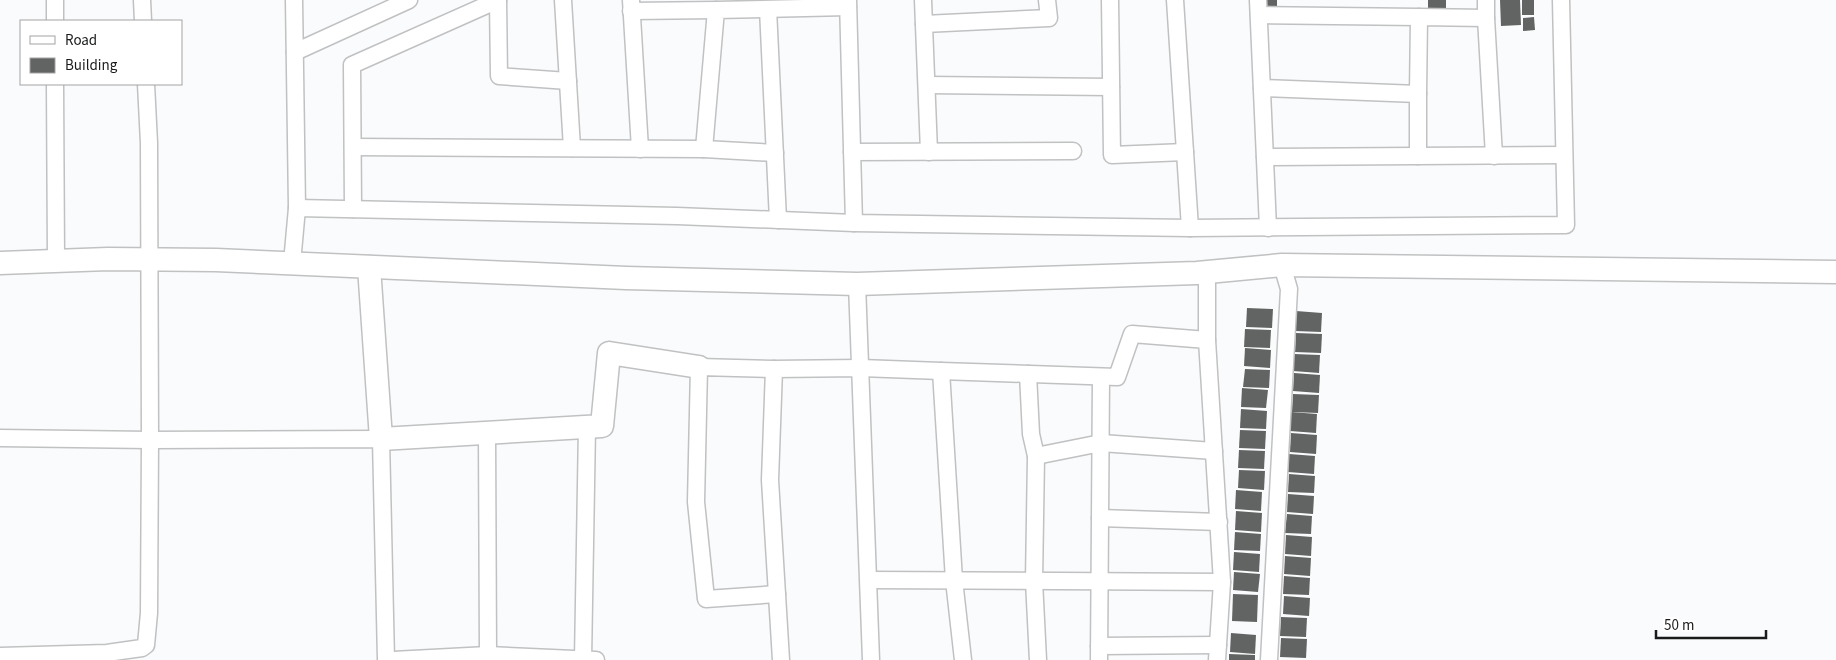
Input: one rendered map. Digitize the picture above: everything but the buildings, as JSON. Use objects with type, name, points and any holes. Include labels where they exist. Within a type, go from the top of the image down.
[{"type":"main road","points":[[0,263],[149,259],[216,260],[626,278],[857,284],[1207,272],[1282,265],[1836,272]]},
{"type":"main road","points":[[369,267],[382,439],[602,426],[609,353],[699,367]]},
{"type":"street","points":[[55,0],[55,20]]},
{"type":"street","points":[[142,0],[143,20]]},
{"type":"street","points":[[292,263],[297,208],[294,0]]},
{"type":"street","points":[[295,52],[408,0]]},
{"type":"street","points":[[353,209],[352,65],[498,0],[499,76],[568,81]]},
{"type":"street","points":[[563,0],[572,148]]},
{"type":"street","points":[[924,0],[929,152]]},
{"type":"street","points":[[924,24],[1049,18],[1047,0]]},
{"type":"street","points":[[1110,0],[1112,156],[1185,152]]},
{"type":"street","points":[[1176,0],[1190,228]]},
{"type":"street","points":[[1486,0],[1494,156]]},
{"type":"street","points":[[297,208],[677,216],[854,223],[1190,228],[1566,225],[1561,0]]},
{"type":"street","points":[[640,149],[631,6],[716,10],[848,4],[854,223]]},
{"type":"street","points":[[1268,228],[1259,8],[1419,17],[1486,18]]},
{"type":"street","points":[[768,9],[778,220]]},
{"type":"street","points":[[704,149],[716,10]]},
{"type":"street","points":[[1418,156],[1419,17]]},
{"type":"street","points":[[55,85],[56,261]]},
{"type":"street","points":[[0,656],[107,653],[142,648],[146,645],[149,613],[150,440],[149,143],[146,85]]},
{"type":"street","points":[[927,85],[1111,87]]},
{"type":"street","points":[[1262,88],[1418,94]]},
{"type":"street","points":[[353,147],[704,149],[775,153]]},
{"type":"street","points":[[852,152],[1073,151]]},
{"type":"street","points":[[1265,157],[1564,155]]},
{"type":"street","points":[[1269,660],[1289,289],[1282,265]]},
{"type":"street","points":[[1102,377],[1099,653],[1217,652],[1222,582],[1207,340],[1207,272]]},
{"type":"street","points":[[857,284],[871,660]]},
{"type":"street","points":[[777,594],[706,599],[696,502],[699,367],[774,369],[861,368],[1117,377],[1132,334],[1207,340]]},
{"type":"street","points":[[774,369],[770,480],[781,660]]},
{"type":"street","points":[[941,371],[954,580],[963,660]]},
{"type":"street","points":[[1028,374],[1031,434],[1036,456],[1034,581],[1038,660]]},
{"type":"street","points":[[393,660],[488,654],[588,660],[587,427]]},
{"type":"street","points":[[487,433],[488,654]]},
{"type":"street","points":[[0,438],[150,440],[382,439],[386,660]]},
{"type":"street","points":[[1036,456],[1101,443],[1214,451]]},
{"type":"street","points":[[1100,518],[1219,522]]},
{"type":"street","points":[[869,580],[1222,582]]}]
